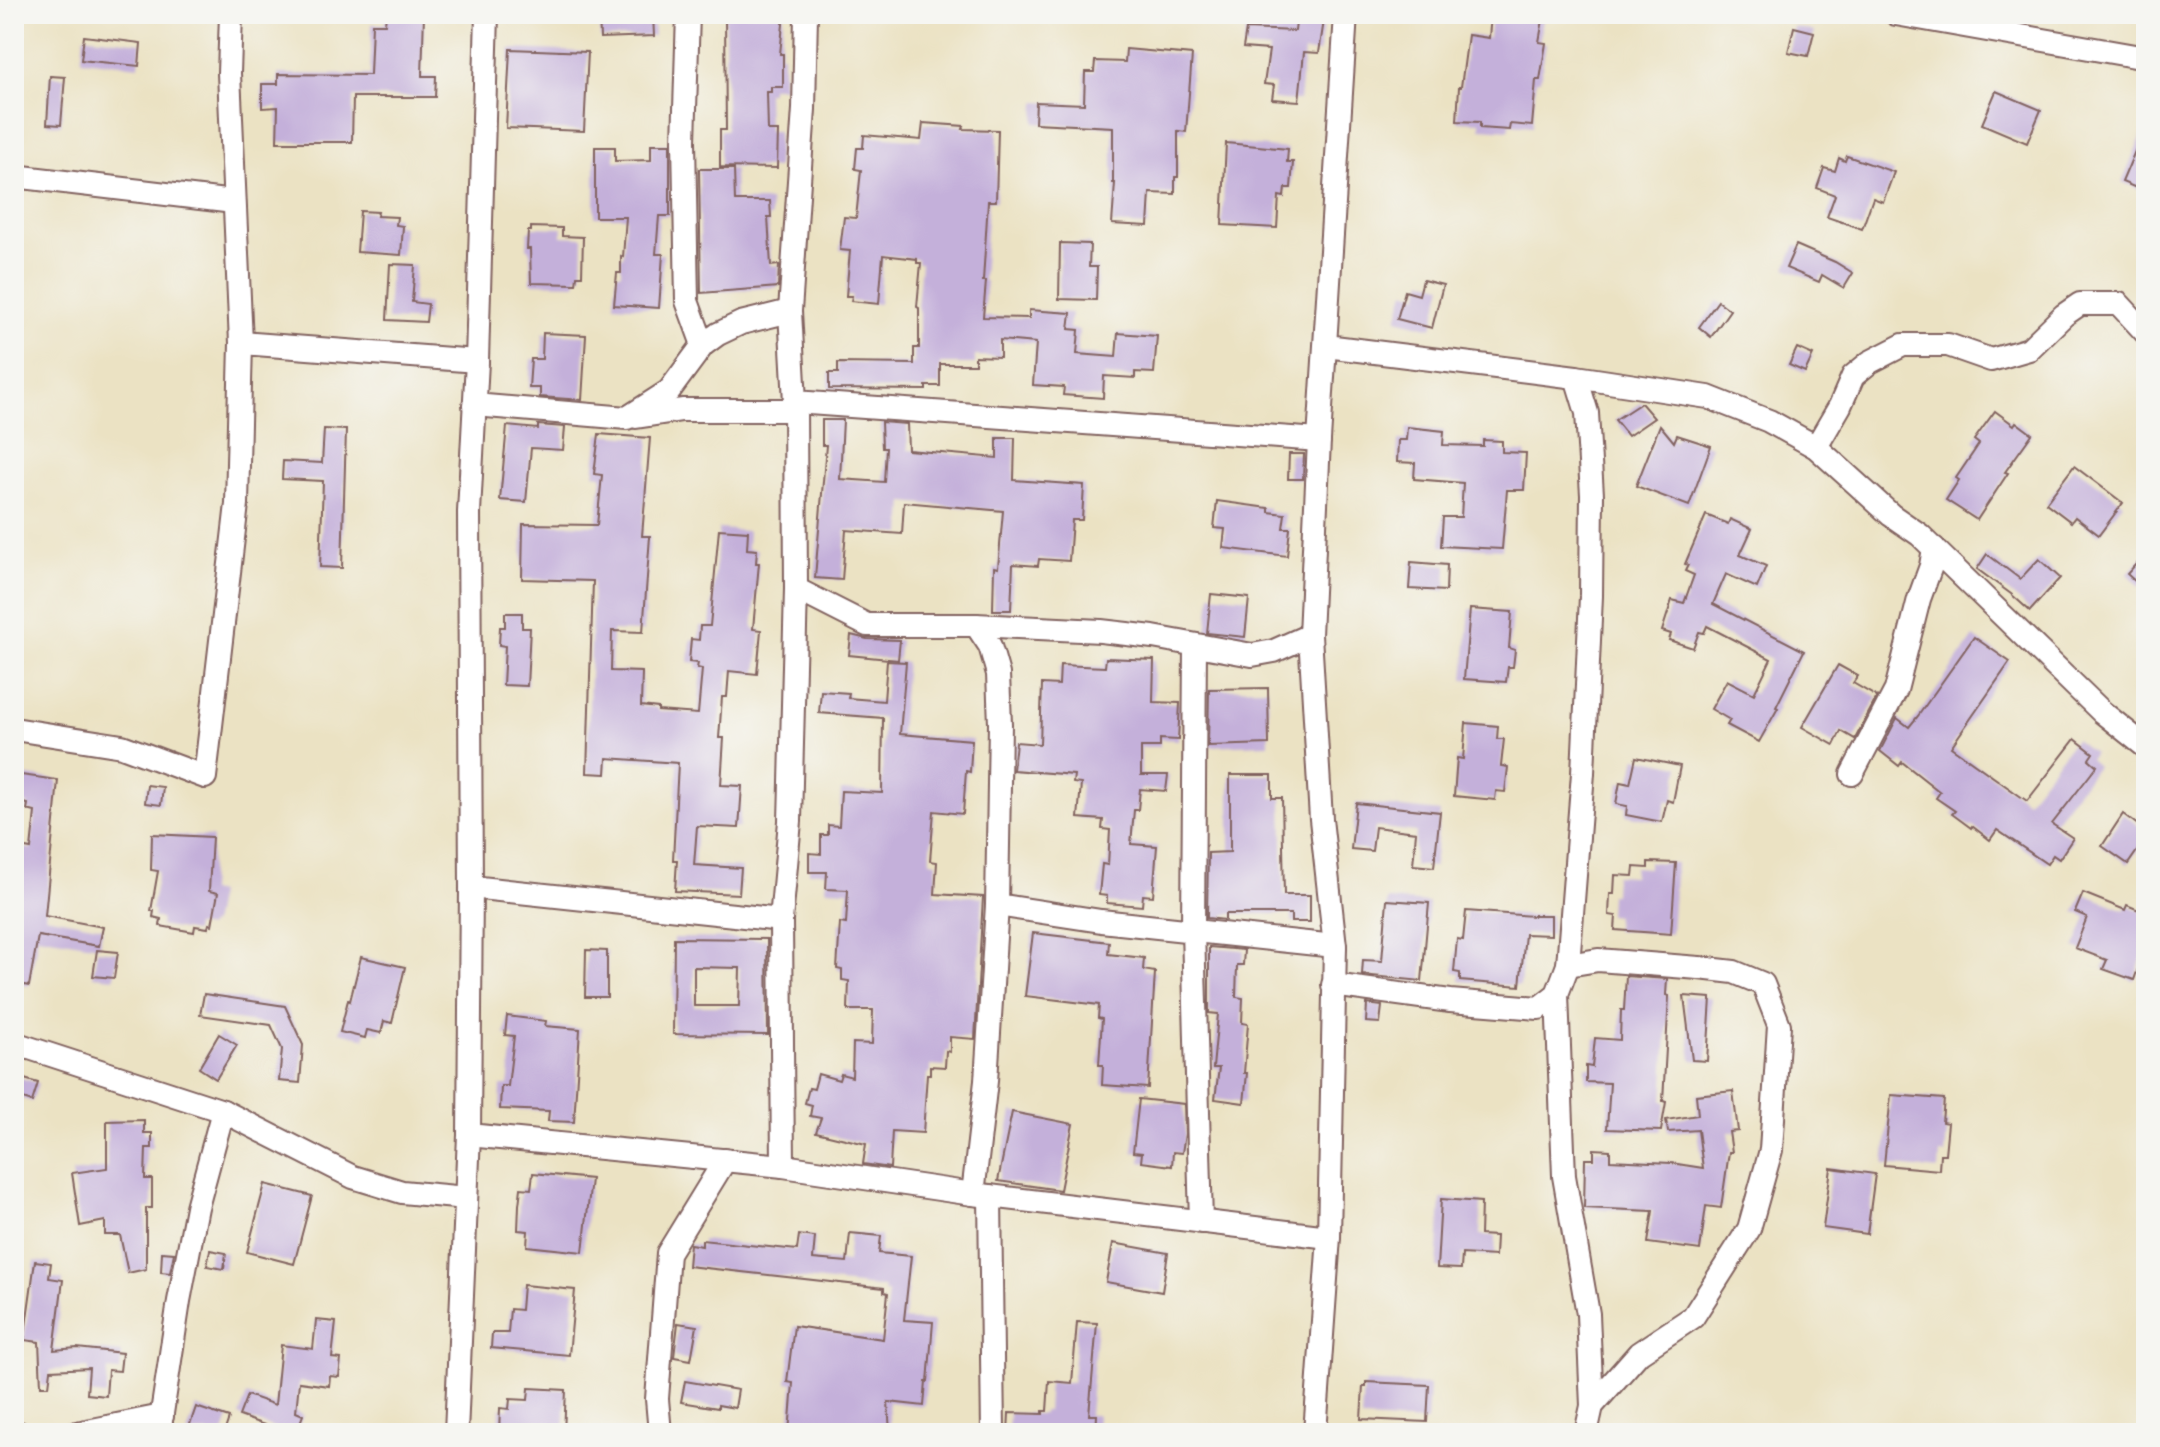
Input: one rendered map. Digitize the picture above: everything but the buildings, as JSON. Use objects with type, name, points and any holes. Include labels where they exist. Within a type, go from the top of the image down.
[{"type":"street","points":[[14,729],[122,746],[205,777],[237,504],[241,343],[229,73],[231,14]]},
{"type":"street","points":[[456,1433],[469,1135],[469,512],[477,361],[487,14]]},
{"type":"street","points":[[688,14],[684,141],[687,301],[703,345]]},
{"type":"street","points":[[783,1166],[781,920],[790,821],[796,589],[795,406],[790,311],[804,109],[806,14]]},
{"type":"street","points":[[1315,1433],[1329,1237],[1335,946],[1321,819],[1310,635],[1346,14]]},
{"type":"street","points":[[1896,14],[2146,58]]},
{"type":"street","points":[[14,176],[234,202]]},
{"type":"street","points":[[1816,447],[1853,376],[1870,362],[1903,345],[1948,345],[1991,360],[2029,349],[2080,304],[2119,304],[2146,333]]},
{"type":"street","points":[[627,418],[669,391],[703,345],[718,334],[741,323],[790,311]]},
{"type":"street","points":[[241,343],[477,361]]},
{"type":"street","points":[[1326,346],[1708,397],[1769,421],[1816,447],[1891,515],[1920,535],[2102,712],[2146,747]]},
{"type":"street","points":[[1576,377],[1587,413],[1592,495],[1591,596],[1583,773],[1568,965],[1557,994],[1564,1176],[1588,1314],[1592,1406],[1586,1433]]},
{"type":"street","points":[[474,405],[627,418],[682,410],[795,406],[1319,440]]},
{"type":"street","points":[[1852,774],[1896,690],[1934,548]]},
{"type":"street","points":[[796,589],[867,625],[976,625],[1101,631],[1252,655],[1274,651],[1310,635]]},
{"type":"street","points":[[976,625],[990,646],[998,674],[1000,724],[997,905],[981,1195],[993,1433]]},
{"type":"street","points":[[1195,645],[1193,930],[1201,1222]]},
{"type":"street","points":[[471,887],[781,920]]},
{"type":"street","points":[[997,905],[1101,921],[1335,946]]},
{"type":"street","points":[[1568,965],[1598,960],[1734,972],[1763,984],[1779,1025],[1771,1150],[1749,1229],[1693,1317],[1639,1353],[1592,1406]]},
{"type":"street","points":[[1333,985],[1450,1001],[1539,1008],[1557,994]]},
{"type":"street","points":[[14,1043],[223,1111],[353,1177],[402,1192],[466,1198]]},
{"type":"street","points":[[77,1433],[160,1424],[197,1207],[223,1111]]},
{"type":"street","points":[[469,1135],[783,1166],[981,1195],[1329,1237]]},
{"type":"street","points":[[660,1433],[657,1399],[668,1253],[725,1160]]}]
